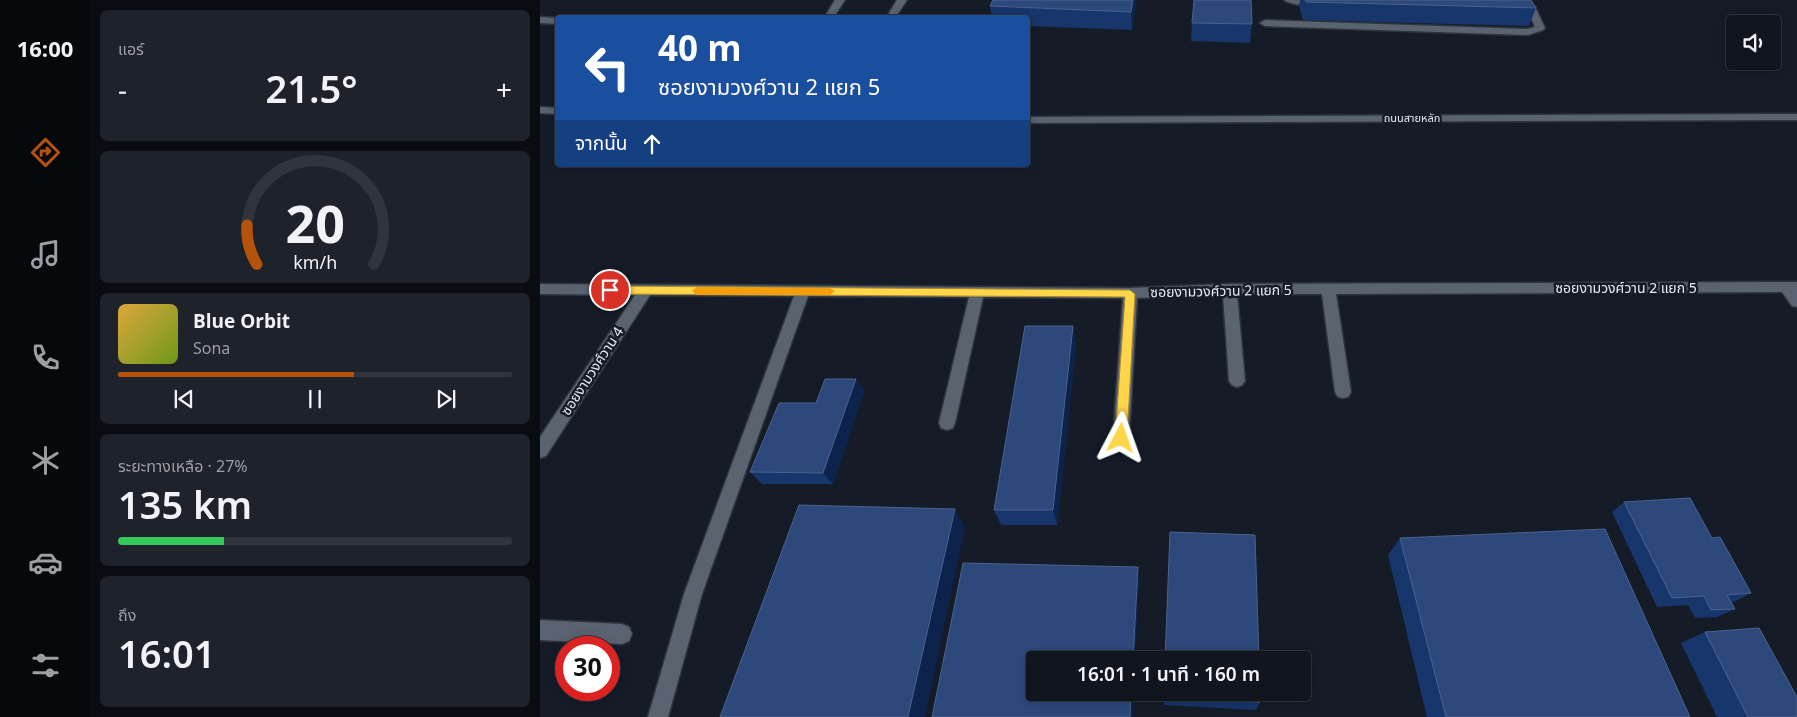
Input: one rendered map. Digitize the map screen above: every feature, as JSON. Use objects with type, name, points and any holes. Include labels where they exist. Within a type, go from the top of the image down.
[{"type":"street","points":[[830,15],[840,0]]},
{"type":"street","points":[[892,15],[902,0]]},
{"type":"street","points":[[1289,0],[1329,4]]},
{"type":"street","points":[[1265,23],[1528,32],[1540,28],[1535,14],[1527,6],[1505,2]]},
{"type":"street","points":[[540,20],[555,21]]},
{"type":"street","points":[[540,110],[555,110]]},
{"type":"street","name":"ถนนสายหลัก","points":[[1030,120],[1797,117]]},
{"type":"street","points":[[1792,287],[1797,302]]},
{"type":"street","name":"ซอยงามวงศ์วาน 2 แยก 5","points":[[540,289],[1130,294],[1230,289],[1792,287]]},
{"type":"street","points":[[1230,289],[1237,382]]},
{"type":"street","points":[[1328,289],[1343,392]]},
{"type":"street","name":"ซอยงามวงศ์วาน 4","points":[[540,450],[645,290]]},
{"type":"street","points":[[658,717],[693,594],[803,291]]},
{"type":"street","points":[[947,423],[977,292]]},
{"type":"street","points":[[1121,438],[1130,294]]},
{"type":"street","points":[[540,630],[622,634]]},
{"type":"building","points":[[993,0],[1133,0],[1131,12],[990,6]]},
{"type":"building","points":[[1194,0],[1251,0],[1252,24],[1192,23]]},
{"type":"building","points":[[1305,0],[1531,0],[1536,8],[1306,2]]},
{"type":"building","points":[[1025,326],[1073,326],[1053,510],[994,510]]},
{"type":"building","points":[[825,379],[856,379],[823,473],[750,472],[779,403],[816,403]]},
{"type":"building","points":[[1690,498],[1712,538],[1720,537],[1751,593],[1727,595],[1735,609],[1711,610],[1704,596],[1672,598],[1624,502]]},
{"type":"building","points":[[799,505],[955,509],[908,717],[720,717]]},
{"type":"building","points":[[1605,529],[1690,717],[1446,717],[1400,538]]},
{"type":"building","points":[[1170,532],[1255,535],[1259,651],[1165,651]]},
{"type":"building","points":[[963,563],[1138,567],[1133,651],[1026,651],[1026,701],[1131,701],[1130,717],[932,717]]},
{"type":"building","points":[[1759,628],[1797,697],[1797,717],[1748,717],[1705,632]]},
{"type":"slow traffic","points":[[697,291],[830,291]]},
{"type":"route","points":[[610,290],[1130,294],[1121,438]]}]
